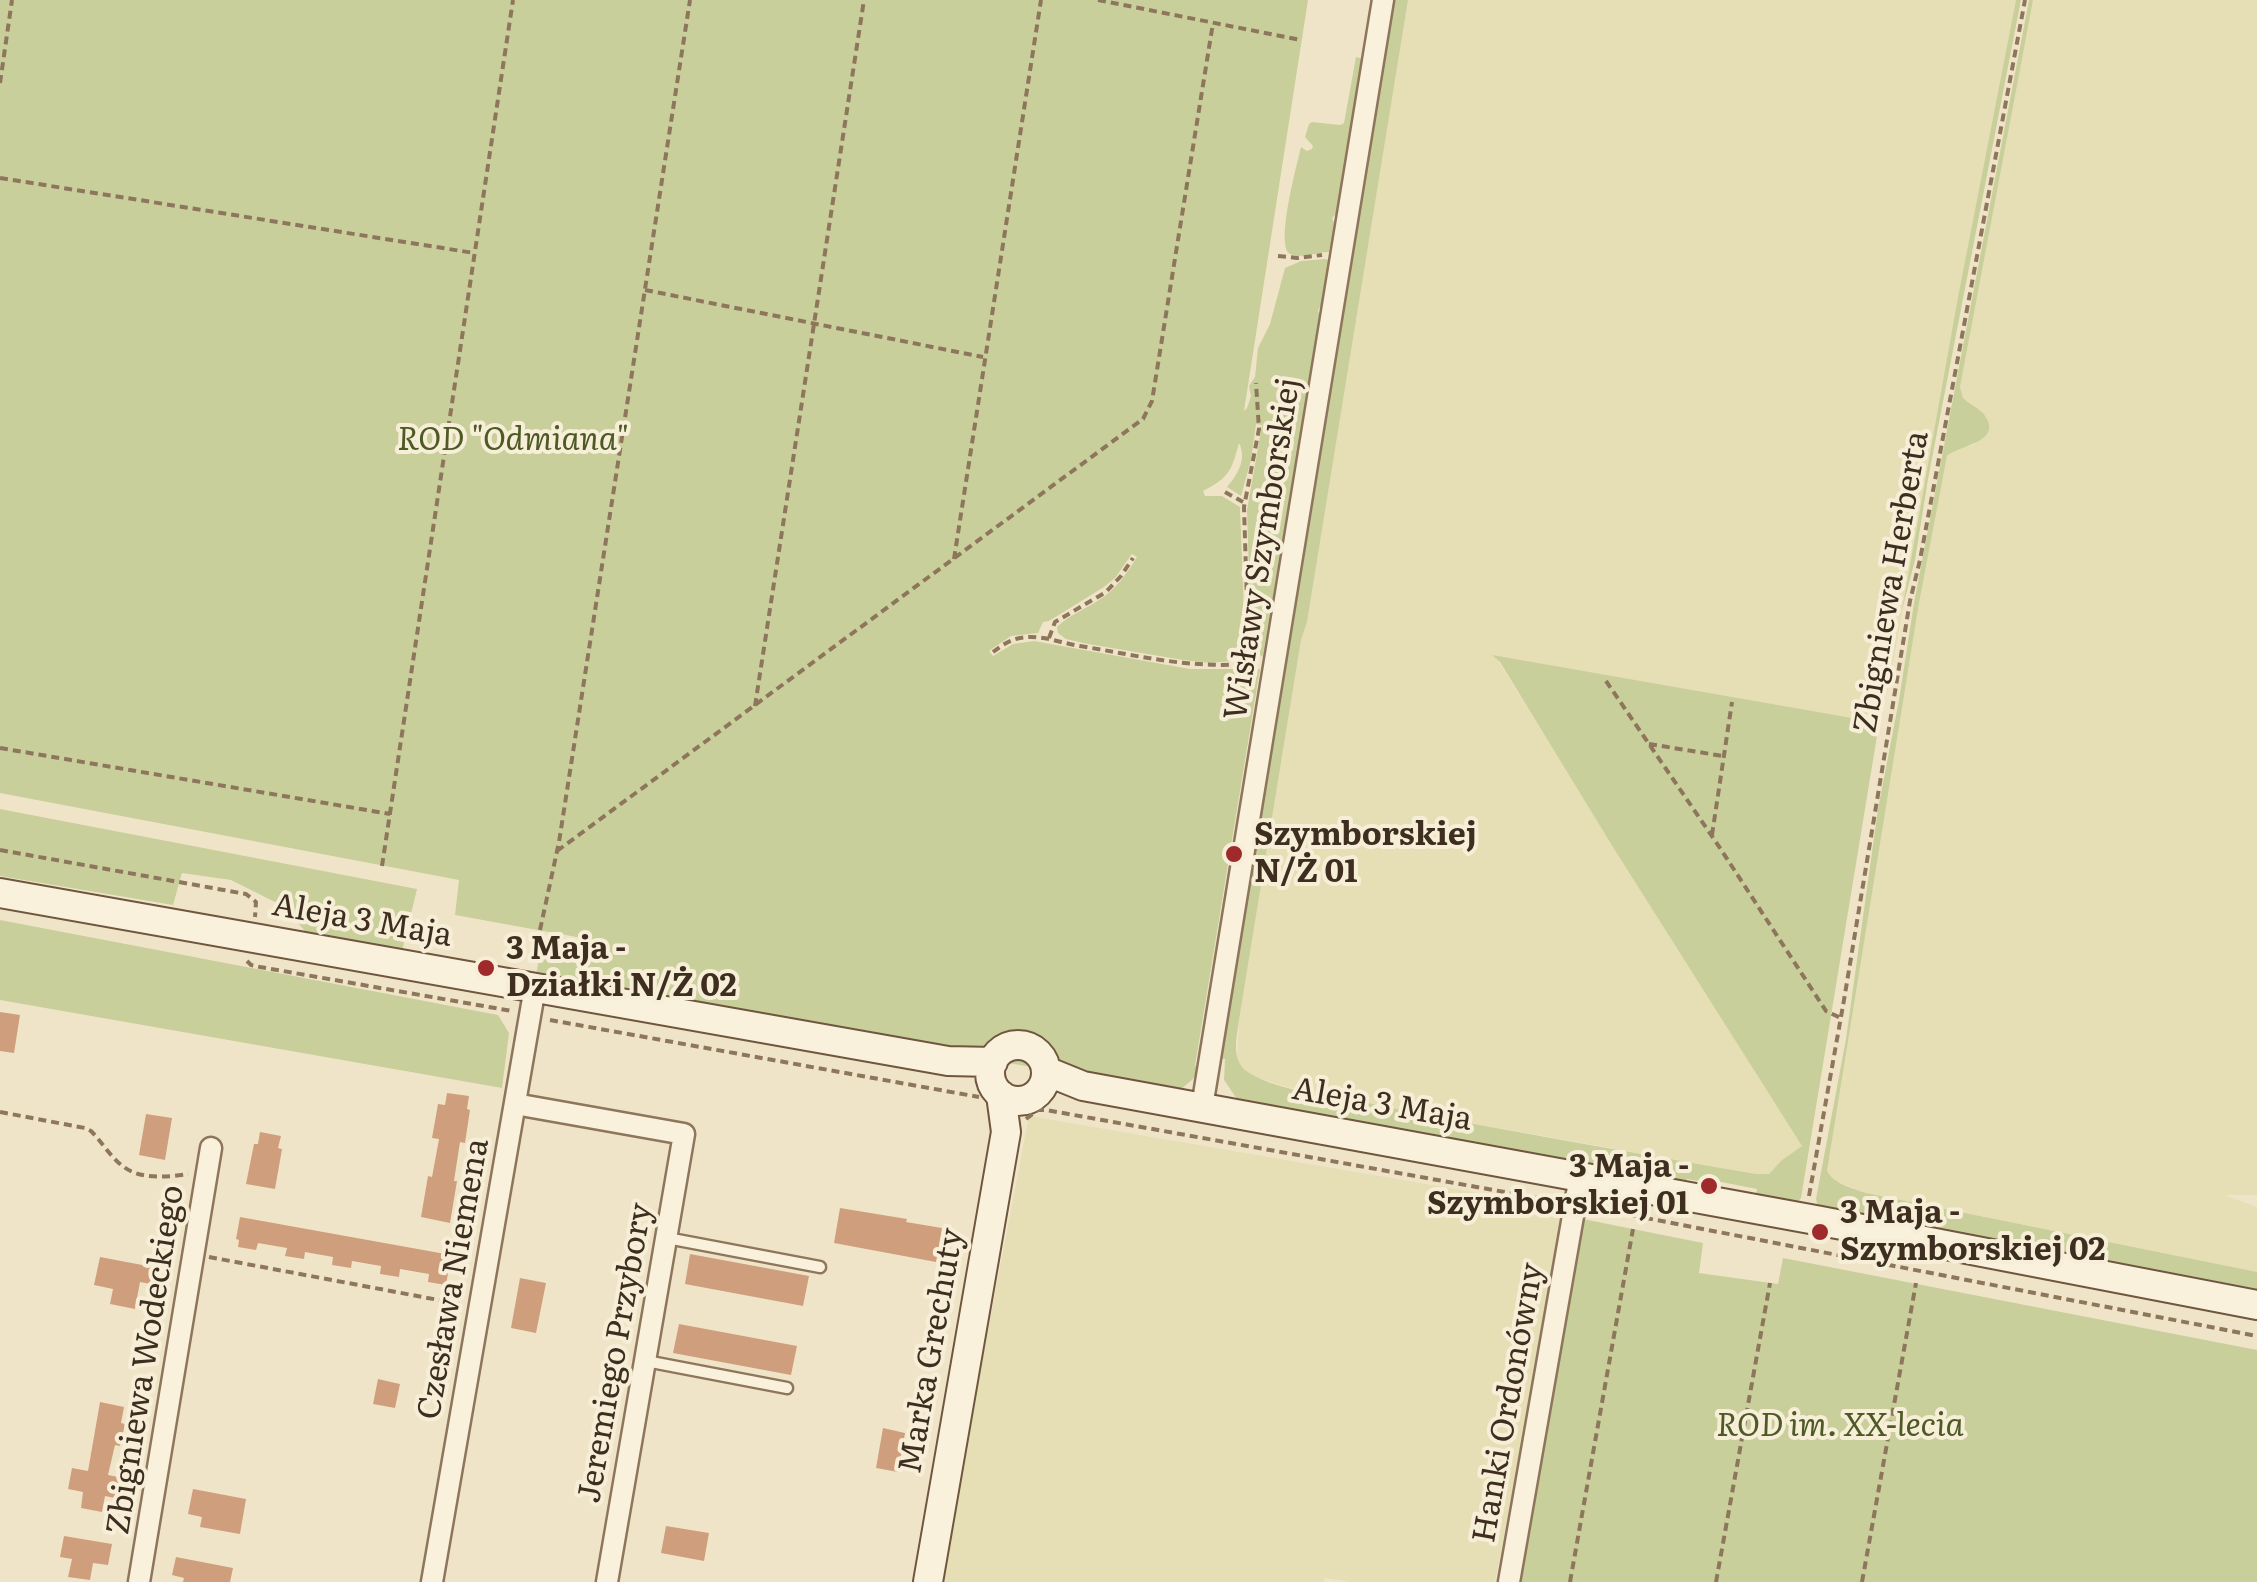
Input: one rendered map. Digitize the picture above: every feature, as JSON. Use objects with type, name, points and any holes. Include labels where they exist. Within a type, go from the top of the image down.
[{"type":"street","name":"Wisławy Szymborskiej","points":[[1202,1107],[1267,664],[1383,0]]},
{"type":"street","name":"Aleja 3 Maja","points":[[0,893],[948,1061],[1021,1096],[1083,1086],[2257,1305]]},
{"type":"street","name":"Czesława Niemena","points":[[432,1582],[535,987]]},
{"type":"street","name":"Marka Grechuty","points":[[928,1582],[1021,1096]]},
{"type":"street","name":"Jeremiego Przybory","points":[[515,1104],[684,1134],[607,1582]]},
{"type":"street","name":"Zbigniewa Wodeckiego","points":[[139,1582],[212,1148]]},
{"type":"street","name":"Hanki Ordonówny","points":[[1509,1582],[1580,1176]]},
{"type":"lane","points":[[666,1238],[820,1267]]},
{"type":"lane","points":[[645,1360],[788,1388]]},
{"type":"path","points":[[0,83],[12,0]]},
{"type":"path","points":[[382,866],[513,0]]},
{"type":"path","points":[[540,930],[557,852],[690,0]]},
{"type":"path","points":[[755,706],[864,0]]},
{"type":"path","points":[[954,558],[1041,0]]},
{"type":"path","points":[[1098,0],[1301,40]]},
{"type":"path","name":"Zbigniewa Herberta","points":[[1813,1175],[1907,618],[2025,0]]},
{"type":"path","points":[[557,852],[1143,419],[1150,409],[1212,23]]},
{"type":"path","points":[[0,178],[475,254]]},
{"type":"path","points":[[1278,256],[1341,257]]},
{"type":"path","points":[[645,290],[985,357]]},
{"type":"path","points":[[1256,384],[1259,429],[1244,502],[1248,635],[1267,664]]},
{"type":"path","points":[[1225,492],[1244,502]]},
{"type":"path","points":[[1049,638],[1055,622],[1106,592],[1132,558]]},
{"type":"path","points":[[992,652],[1020,638],[1049,638],[1073,646],[1190,665],[1267,664]]},
{"type":"path","points":[[1606,682],[1826,1011],[1841,1018]]},
{"type":"path","points":[[1712,836],[1732,702]]},
{"type":"path","points":[[1649,744],[1724,756]]},
{"type":"path","points":[[0,748],[390,814]]},
{"type":"path","points":[[0,850],[240,892],[254,898],[256,908]]},
{"type":"path","points":[[247,961],[260,967],[524,1014]]},
{"type":"path","points":[[542,1018],[980,1098],[1021,1096],[1569,1204]]},
{"type":"path","points":[[0,1112],[85,1128],[133,1172],[164,1177],[208,1170]]},
{"type":"path","points":[[1582,1206],[2257,1336]]},
{"type":"path","points":[[1570,1582],[1633,1229]]},
{"type":"path","points":[[195,1254],[480,1308]]},
{"type":"path","points":[[1716,1582],[1770,1283]]},
{"type":"path","points":[[1862,1582],[1916,1283]]},
{"type":"shaded area","points":[[1408,0],[2016,0],[1958,297],[1889,687],[1875,722],[1495,656],[1802,1146],[1769,1174],[1287,1087],[1255,1077],[1237,1061],[1239,1020]]},
{"type":"shaded area","points":[[2033,0],[2257,0],[2257,1195],[2224,1195],[2257,1207],[2257,1272],[1866,1193],[1830,1177],[1827,1171],[1919,603],[1947,456],[1958,448],[1974,445],[1987,419],[1963,398],[1960,387]]},
{"type":"shaded area","points":[[1029,1116],[1566,1208],[1495,1582],[1350,1582],[1325,1578],[1324,1582],[940,1582]]},
{"type":"green space","name":"ROD \"Odmiana\"","points":[[0,0],[1308,0],[1244,411],[1251,396],[1249,386],[1255,377],[1258,348],[1270,324],[1285,268],[1301,261],[1329,261],[1263,655],[1255,649],[1251,638],[1247,510],[1262,425],[1256,424],[1241,496],[1227,487],[1240,466],[1239,443],[1228,472],[1203,491],[1205,496],[1222,496],[1240,507],[1245,639],[1253,659],[1210,663],[1183,660],[1088,644],[1058,633],[1057,627],[1116,586],[1137,557],[1132,554],[1115,578],[1043,622],[1038,633],[1011,636],[989,651],[993,656],[1013,644],[1034,641],[1190,669],[1260,669],[1195,1066],[1199,1067],[1193,1079],[1180,1090],[1063,1073],[536,975],[540,953],[559,956],[561,941],[556,938],[584,940],[592,934],[582,938],[455,915],[459,880],[0,793]]},
{"type":"green space","points":[[1394,0],[1408,0],[1239,1020],[1238,1059],[1256,1077],[1301,1091],[1769,1174],[1802,1146],[1500,662],[1492,655],[1875,722],[1879,724],[1801,1198],[1797,1203],[1755,1199],[1757,1189],[1705,1177],[1704,1182],[1687,1179],[1686,1186],[1263,1109],[1263,1105],[1237,1099],[1224,1080],[1225,1059],[1218,1058]]},
{"type":"green space","points":[[2016,0],[2021,0],[1915,560],[1902,610],[1958,297]]},
{"type":"green space","points":[[2029,0],[2033,0],[1960,387],[1963,398],[1983,413],[1989,430],[1978,441],[1947,456],[1919,603],[1827,1171],[1839,1182],[1866,1193],[2257,1272],[2257,1295],[1818,1207],[1816,1199],[1846,1039],[1878,809],[1914,603]]},
{"type":"green space","points":[[1356,57],[1363,59],[1338,212],[1332,218],[1332,246],[1329,252],[1290,254],[1285,236],[1288,204],[1301,147],[1312,149],[1305,137],[1312,122],[1344,123]]},
{"type":"green space","points":[[0,809],[417,889],[402,951],[308,935],[285,907],[231,880],[182,873],[173,905],[0,876]]},
{"type":"green space","points":[[0,920],[498,1015],[509,1033],[502,1088],[0,1000]]},
{"type":"green space","name":"ROD im. XX-lecia","points":[[1583,1219],[1703,1243],[1699,1273],[1778,1284],[1783,1258],[2257,1350],[2257,1582],[1521,1582]]},
{"type":"building","points":[[0,1012],[20,1015],[14,1053],[0,1051]]},
{"type":"building","points":[[447,1093],[469,1096],[470,1110],[465,1143],[460,1142],[450,1223],[421,1217],[439,1139],[432,1138],[438,1104],[445,1105]]},
{"type":"building","points":[[146,1114],[172,1118],[165,1160],[139,1155]]},
{"type":"building","points":[[260,1132],[281,1136],[275,1189],[246,1184]]},
{"type":"building","points":[[840,1208],[942,1228],[936,1262],[834,1243]]},
{"type":"building","points":[[240,1217],[451,1255],[446,1285],[428,1282],[429,1274],[400,1269],[399,1277],[380,1274],[381,1266],[352,1261],[351,1268],[332,1265],[333,1257],[305,1252],[304,1259],[285,1256],[287,1248],[258,1243],[256,1250],[238,1247]]},
{"type":"building","points":[[690,1254],[809,1276],[803,1306],[685,1284]]},
{"type":"building","points":[[100,1257],[158,1268],[155,1285],[140,1282],[135,1309],[110,1304],[113,1289],[94,1285]]},
{"type":"building","points":[[520,1278],[546,1283],[536,1333],[511,1328]]},
{"type":"building","points":[[679,1324],[797,1346],[791,1375],[673,1353]]},
{"type":"building","points":[[378,1379],[400,1384],[395,1408],[373,1404]]},
{"type":"building","points":[[100,1402],[124,1407],[121,1423],[125,1424],[108,1475],[123,1478],[119,1499],[105,1496],[102,1512],[81,1508],[83,1492],[68,1489],[72,1468],[88,1471]]},
{"type":"building","points":[[883,1428],[905,1433],[898,1472],[876,1468]]},
{"type":"building","points":[[193,1489],[246,1499],[240,1534],[200,1527],[202,1517],[188,1514]]},
{"type":"building","points":[[666,1526],[709,1533],[704,1561],[661,1553]]},
{"type":"building","points":[[64,1536],[112,1544],[108,1565],[93,1563],[90,1580],[68,1577],[72,1559],[60,1557]]},
{"type":"building","points":[[176,1557],[233,1568],[230,1582],[183,1582],[184,1578],[172,1575]]},
{"type":"place","name":"Szymborskiej N/Ż 01","points":[[1234,854]]},
{"type":"place","name":"3 Maja - Działki N/Ż 02","points":[[486,968]]},
{"type":"place","name":"3 Maja - Szymborskiej 01","points":[[1709,1186]]},
{"type":"place","name":"3 Maja - Szymborskiej 02","points":[[1820,1232]]}]
